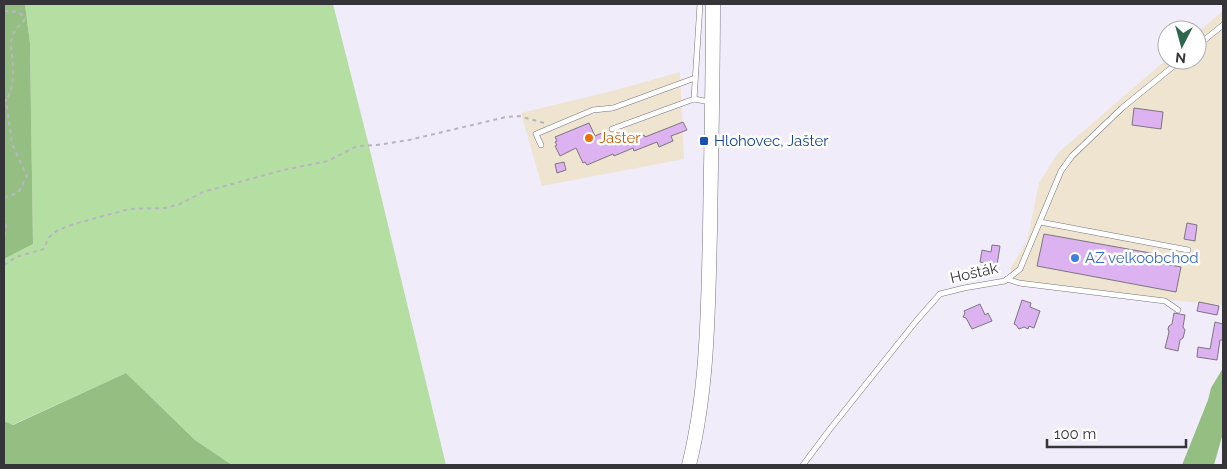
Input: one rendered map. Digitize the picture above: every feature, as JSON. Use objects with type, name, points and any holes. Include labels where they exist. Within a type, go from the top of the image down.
[{"type":"main road","points":[[689,465],[696,434],[704,370],[708,300],[713,102],[713,4]]},
{"type":"lane","points":[[694,99],[700,4]]},
{"type":"lane","points":[[1207,38],[1223,25]]},
{"type":"lane","name":"Hošták","points":[[803,465],[917,320],[940,294],[1005,281],[1020,269],[1060,171],[1072,156],[1122,108],[1169,70]]},
{"type":"lane","points":[[541,145],[536,134],[593,110],[613,108],[695,78]]},
{"type":"lane","points":[[612,130],[694,99],[713,102]]},
{"type":"lane","points":[[1040,222],[1188,250]]},
{"type":"lane","points":[[1008,279],[1019,283],[1165,301],[1178,310]]},
{"type":"path","points":[[4,11],[19,12],[25,18],[13,34],[11,42],[12,78],[10,94],[5,99],[12,144],[27,176],[18,193],[4,198]]},
{"type":"path","points":[[4,264],[16,257],[44,249],[48,238],[58,230],[71,225],[129,209],[145,210],[180,204],[203,192],[283,170],[328,161],[360,146],[409,140],[506,117],[519,116],[555,126]]},
{"type":"path","points":[[4,216],[6,226],[4,238]]},
{"type":"shaded area","points":[[1223,11],[1223,305],[1019,286],[1010,269],[1027,241],[1039,183],[1058,153],[1157,68],[1157,70],[1207,70],[1207,25]]},
{"type":"shaded area","points":[[680,72],[684,159],[542,186],[521,113]]},
{"type":"green space","points":[[4,4],[25,4],[30,43],[33,244],[4,259]]},
{"type":"green space","points":[[25,4],[333,4],[446,465],[232,465],[195,440],[126,373],[12,425],[4,421],[4,259],[33,244],[30,43]]},
{"type":"green space","points":[[1223,368],[1223,433],[1214,465],[1182,465],[1211,388]]},
{"type":"green space","points":[[126,373],[195,440],[232,465],[4,465],[4,421],[13,425]]},
{"type":"building","points":[[1134,108],[1163,112],[1161,129],[1132,125]]},
{"type":"building","points":[[683,122],[687,130],[671,136],[673,141],[659,147],[657,142],[634,151],[633,148],[587,165],[585,162],[583,163],[576,148],[560,156],[555,146],[557,141],[555,137],[589,123],[595,136],[604,132],[606,136],[622,132],[627,142]]},
{"type":"building","points":[[564,162],[566,170],[557,173],[555,164]]},
{"type":"building","points":[[1187,223],[1197,225],[1195,241],[1184,239]]},
{"type":"building","points":[[1044,234],[1156,254],[1155,262],[1181,267],[1176,292],[1037,266]]},
{"type":"building","points":[[992,245],[1000,246],[997,265],[980,262],[982,250],[991,252]]},
{"type":"building","points":[[1022,300],[1031,303],[1030,307],[1040,311],[1034,328],[1029,326],[1028,329],[1024,327],[1019,329],[1014,324]]},
{"type":"building","points":[[1199,302],[1219,306],[1217,315],[1197,311]]},
{"type":"building","points":[[980,304],[985,315],[988,313],[992,321],[972,329],[966,318],[963,317],[964,311]]},
{"type":"building","points":[[1174,313],[1185,315],[1183,327],[1185,330],[1183,338],[1180,340],[1178,351],[1165,348],[1168,329],[1172,324]]},
{"type":"building","points":[[1215,322],[1223,324],[1223,340],[1220,340],[1217,360],[1197,357],[1198,347],[1210,349]]},
{"type":"place","name":"Jašter","points":[[589,138]]},
{"type":"place","name":"Hlohovec, Jašter","points":[[704,141]]},
{"type":"place","name":"AZ velkoobchod","points":[[1075,258]]}]
